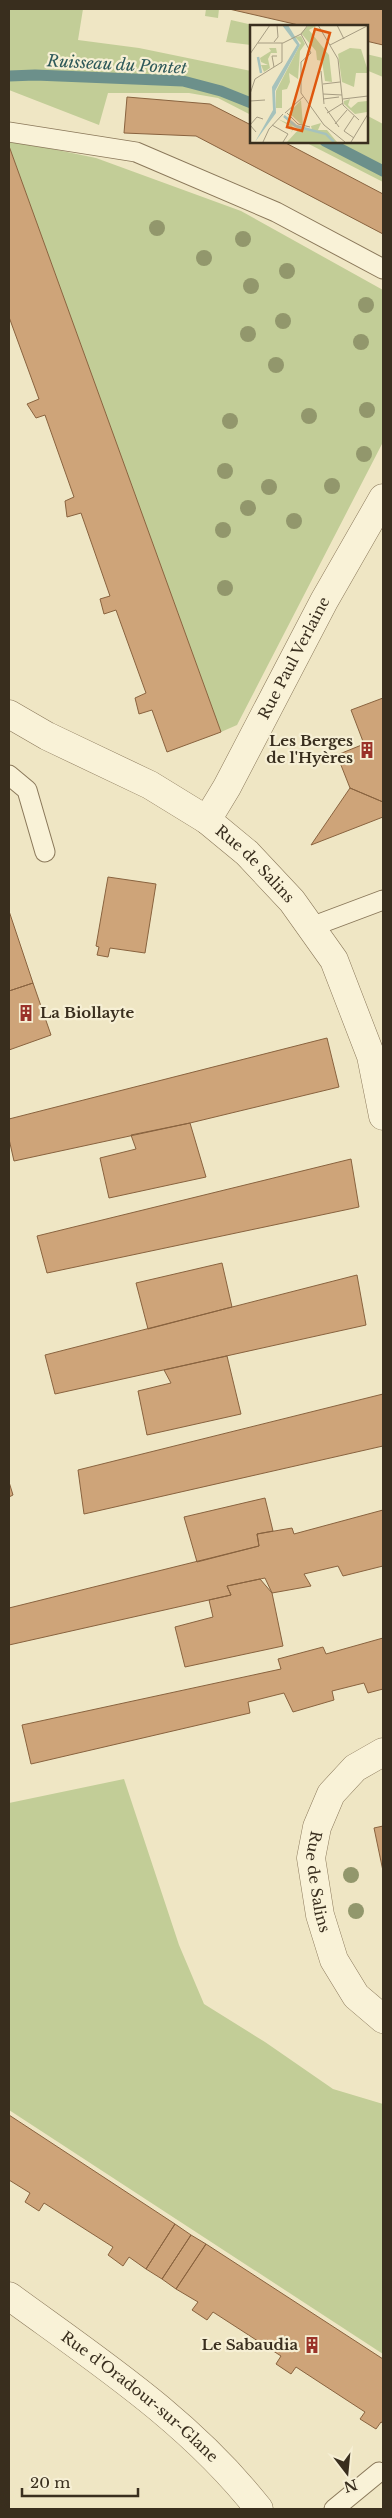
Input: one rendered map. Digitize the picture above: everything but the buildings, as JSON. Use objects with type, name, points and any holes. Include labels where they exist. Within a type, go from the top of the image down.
[{"type":"street","name":"Rue Paul Verlaine","points":[[207,820],[227,787],[324,601],[383,498]]},
{"type":"street","name":"Rue de Salins","points":[[9,714],[47,736],[150,785],[207,820],[247,854],[286,894],[334,960],[371,1056],[383,1116]]},
{"type":"street","name":"Rue de Salins","points":[[383,1752],[355,1768],[331,1794],[317,1827],[311,1858],[320,1915],[334,1960],[356,1996],[383,2019]]},
{"type":"street","name":"Rue d'Oradour-sur-Glane","points":[[9,2296],[164,2410],[232,2474],[259,2509]]},
{"type":"lane","points":[[9,132],[136,152],[276,212],[383,269]]},
{"type":"lane","points":[[9,775],[27,790],[45,852]]},
{"type":"lane","points":[[311,928],[383,900]]},
{"type":"lane","points":[[334,2509],[379,2472]]},
{"type":"green space","points":[[9,9],[83,9],[78,40],[139,48],[250,71],[250,114],[218,98],[189,93],[108,93],[99,125],[9,90]]},
{"type":"green space","points":[[206,9],[219,9],[218,18],[205,16]]},
{"type":"green space","points":[[231,20],[253,25],[250,25],[250,45],[226,42]]},
{"type":"green space","points":[[367,54],[383,58],[383,77],[367,70]]},
{"type":"green space","points":[[367,116],[383,124],[383,182],[305,142],[367,142]]},
{"type":"green space","points":[[9,140],[96,158],[241,211],[383,290],[383,442],[237,725],[221,732],[9,146]]},
{"type":"green space","points":[[124,1779],[179,1945],[204,2004],[265,2042],[333,2089],[383,2104],[383,2354],[9,2110],[9,1803]]},
{"type":"waterway","name":"Ruisseau du Pontet","points":[[9,76],[35,75],[183,81],[221,91],[250,103]]},
{"type":"waterway","name":"Ruisseau du Pontet","points":[[327,142],[383,171]]},
{"type":"place","name":"Les Berges de l'Hyères","points":[[367,750]]},
{"type":"place","name":"La Biollayte","points":[[26,1013]]},
{"type":"place","name":"Le Sabaudia","points":[[312,2345]]}]
